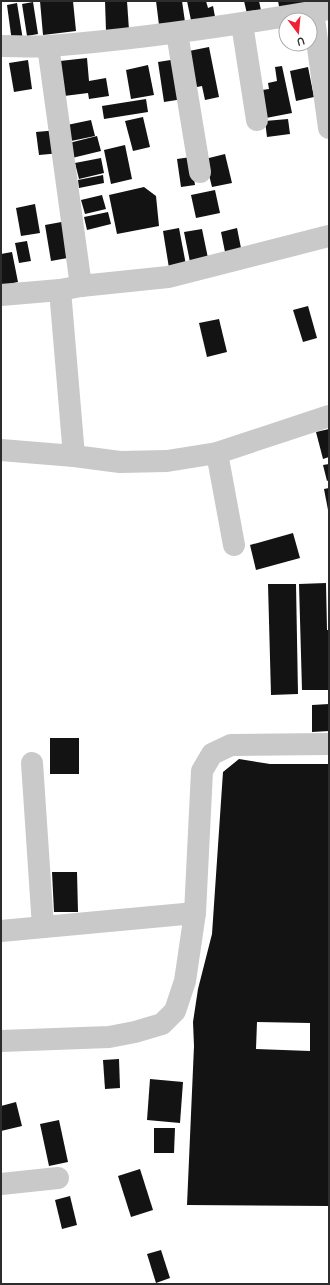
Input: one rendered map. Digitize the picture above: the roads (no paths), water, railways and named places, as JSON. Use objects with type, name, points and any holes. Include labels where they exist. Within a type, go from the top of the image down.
[{"type":"street","points":[[1,46],[48,46],[177,33],[242,24],[321,10],[329,128]]},
{"type":"street","points":[[242,24],[257,120]]},
{"type":"street","points":[[177,33],[200,172]]},
{"type":"street","points":[[48,46],[81,286]]},
{"type":"street","points":[[1,295],[60,290],[81,286],[168,277],[329,236]]},
{"type":"street","points":[[60,290],[74,456]]},
{"type":"street","points":[[1,450],[74,456],[120,462],[167,461],[217,453],[329,416]]},
{"type":"street","points":[[217,453],[234,545]]},
{"type":"street","points":[[1,1041],[109,1037],[135,1032],[162,1024],[174,1011],[185,981],[195,913],[202,771],[212,754],[231,745],[329,744]]},
{"type":"street","points":[[32,763],[43,927]]},
{"type":"street","points":[[1,931],[8,932],[43,927],[195,913]]},
{"type":"street","points":[[1,1184],[58,1178]]}]
